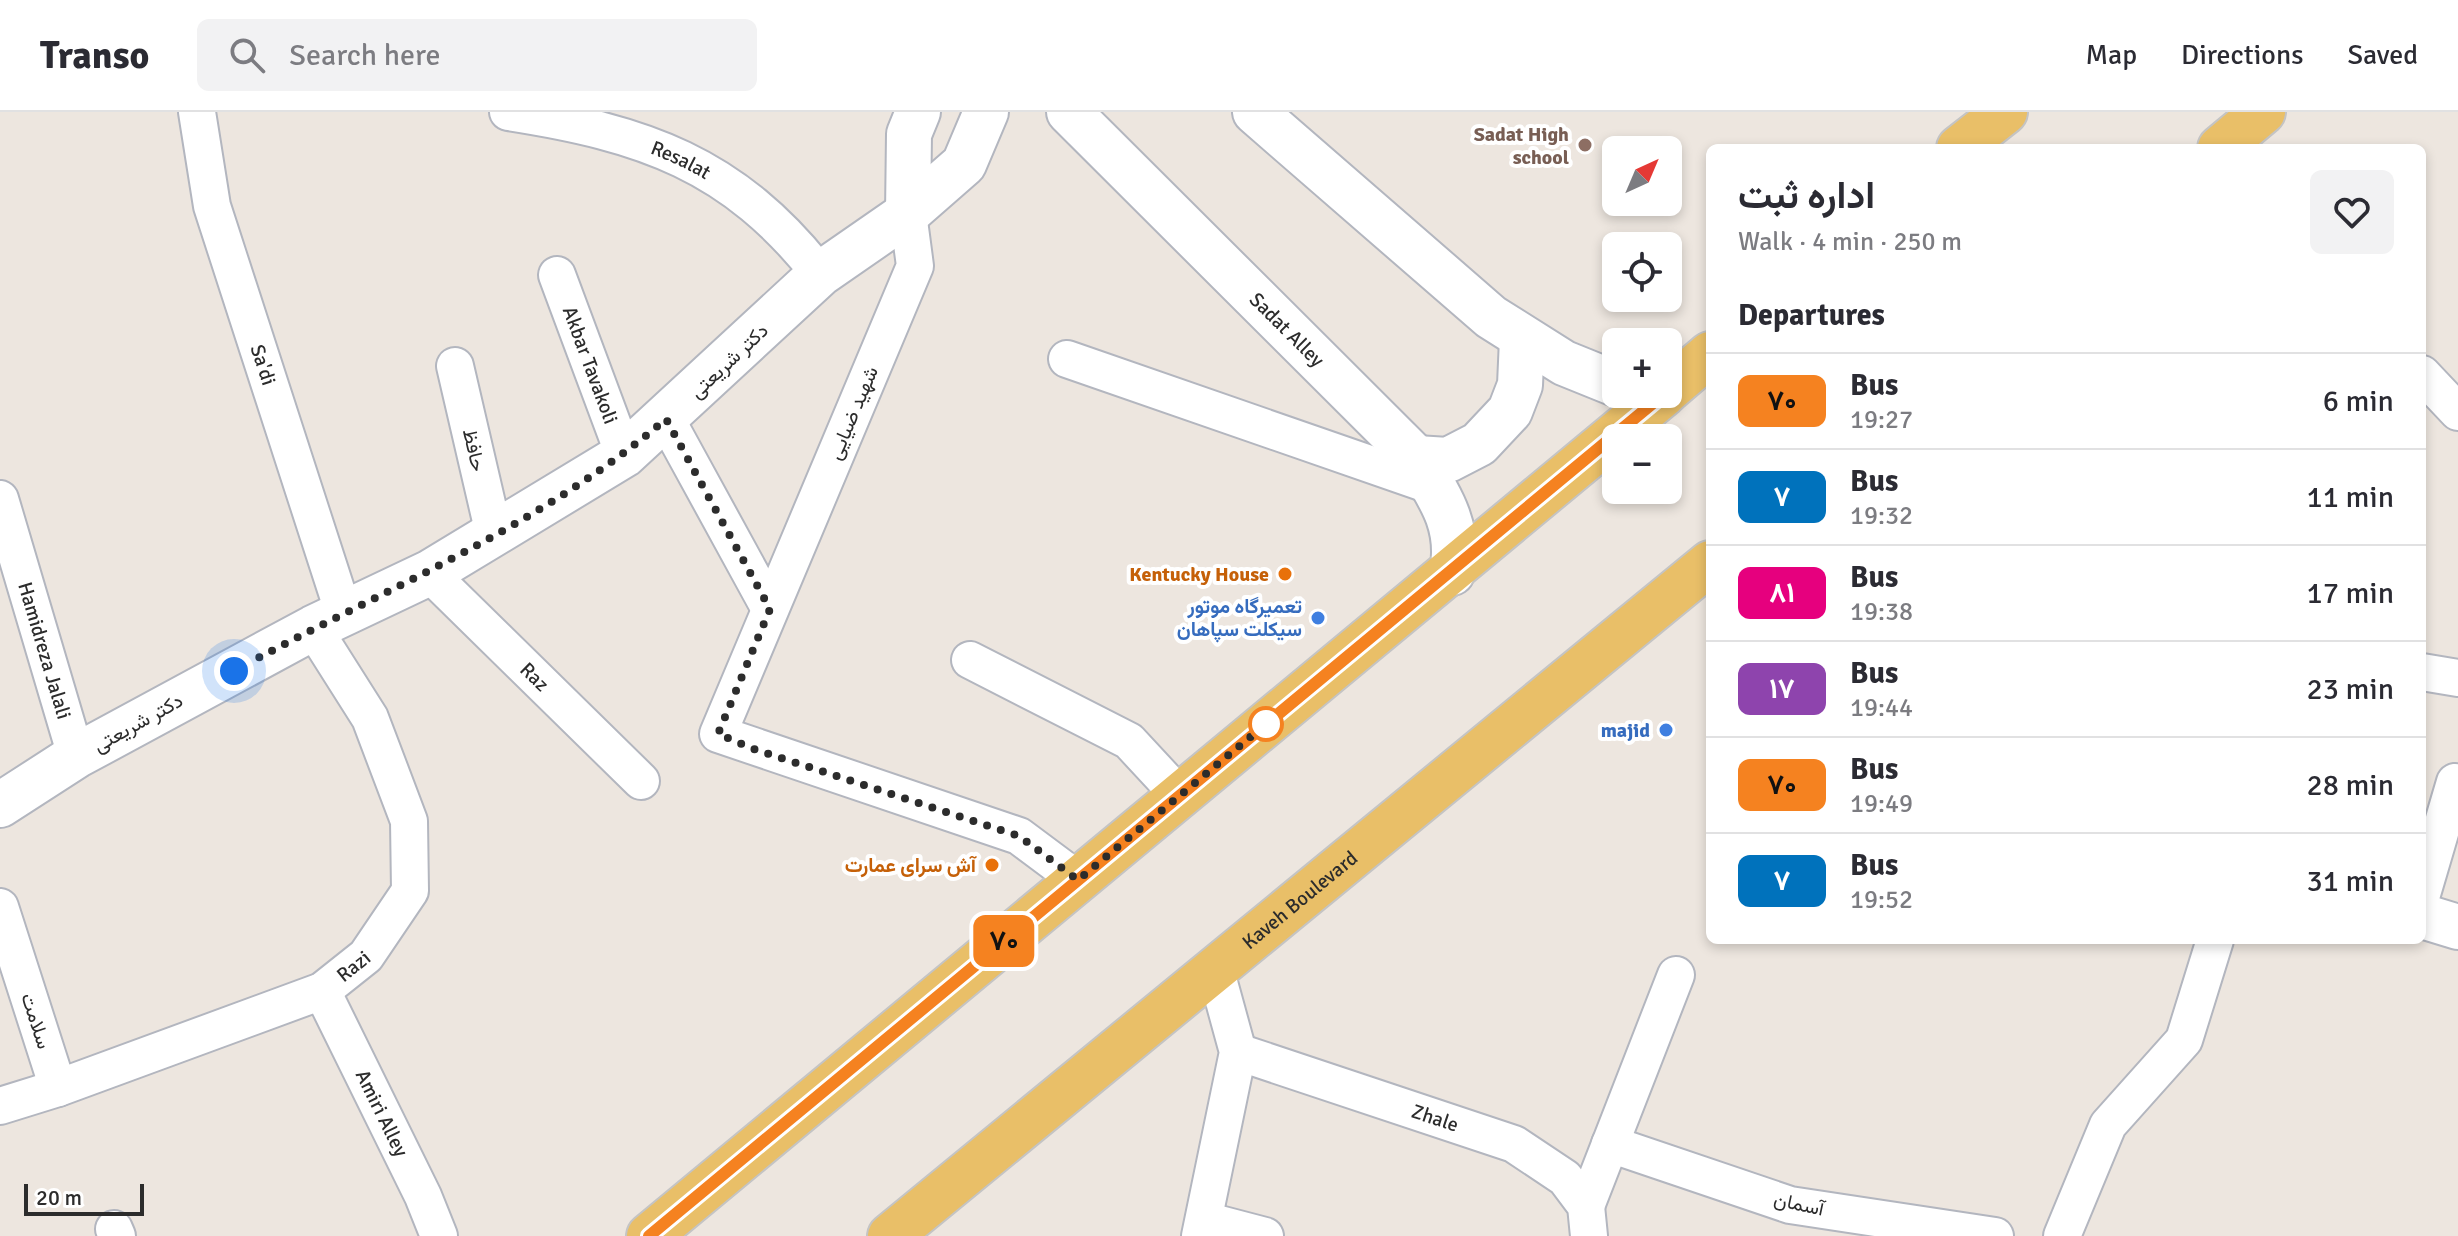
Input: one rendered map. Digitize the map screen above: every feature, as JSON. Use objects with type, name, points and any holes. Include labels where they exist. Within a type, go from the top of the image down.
[{"type":"main road","points":[[2225,144],[2263,112]]},
{"type":"main road","points":[[649,1236],[1452,573],[1644,408]]},
{"type":"main road","name":"Kaveh Boulevard","points":[[890,1236],[1706,566]]},
{"type":"street","name":"Sa'di","points":[[197,112],[212,206],[328,621]]},
{"type":"street","name":"Resalat","points":[[508,112],[565,121],[681,156],[742,192],[799,247],[820,274]]},
{"type":"street","points":[[908,213],[909,134],[918,112]]},
{"type":"street","name":"دکتر شریعتی","points":[[0,805],[76,756],[328,621],[429,573],[624,455],[820,274],[908,213],[964,164],[986,112]]},
{"type":"street","name":"Sadat Alley","points":[[1069,112],[1425,472],[1452,519],[1455,557],[1452,573]]},
{"type":"street","points":[[1255,112],[1491,317],[1564,363],[1602,378]]},
{"type":"street","name":"شهید ضیایی","points":[[908,213],[915,266],[718,734],[754,749],[1019,836],[1078,880]]},
{"type":"street","name":"Akbar Tavakoli","points":[[557,275],[624,455]]},
{"type":"street","points":[[1067,359],[1425,472],[1479,444],[1510,411],[1520,385],[1522,339]]},
{"type":"street","name":"حافظ","points":[[455,366],[494,534]]},
{"type":"street","points":[[2426,378],[2458,412]]},
{"type":"street","points":[[666,419],[770,609]]},
{"type":"street","name":"Hamidreza Jalali","points":[[0,499],[76,756]]},
{"type":"street","name":"Raz","points":[[429,573],[641,781]]},
{"type":"street","name":"Razi","points":[[0,1106],[58,1088],[322,991],[366,956],[410,891],[409,821],[370,718],[328,621]]},
{"type":"street","points":[[970,660],[1129,741],[1180,796]]},
{"type":"street","points":[[2426,673],[2458,678]]},
{"type":"street","points":[[2426,880],[2455,782]]},
{"type":"street","name":"سلامت","points":[[0,907],[58,1088]]},
{"type":"street","points":[[2426,917],[2458,927]]},
{"type":"street","points":[[2062,1236],[2108,1125],[2184,1040],[2214,944]]},
{"type":"street","points":[[1215,968],[1238,1052],[1202,1228],[1265,1236]]},
{"type":"street","points":[[1588,1221],[1610,1144],[1676,975]]},
{"type":"street","name":"Amiri Alley","points":[[322,991],[423,1196],[439,1236]]},
{"type":"street","name":"Zhale","points":[[1238,1052],[1514,1144],[1565,1178],[1588,1221]]},
{"type":"street","name":"آسمان","points":[[1610,1144],[1790,1205],[1995,1236]]},
{"type":"bus line","name":"۷۰","points":[[649,1236],[1648,408]]},
{"type":"place","name":"Sadat High school","points":[[1585,145]]},
{"type":"place","name":"Kentucky House","points":[[1285,574]]},
{"type":"place","name":"تعمیرگاه موتور سیکلت سپاهان","points":[[1318,618]]},
{"type":"place","name":"majid","points":[[1666,730]]},
{"type":"place","name":"آش سرای عمارت","points":[[992,865]]},
{"type":"route","points":[[234,671],[313,628],[429,573],[624,455],[666,419],[770,609],[718,734],[754,749],[1019,836],[1078,880],[1266,724]]}]
